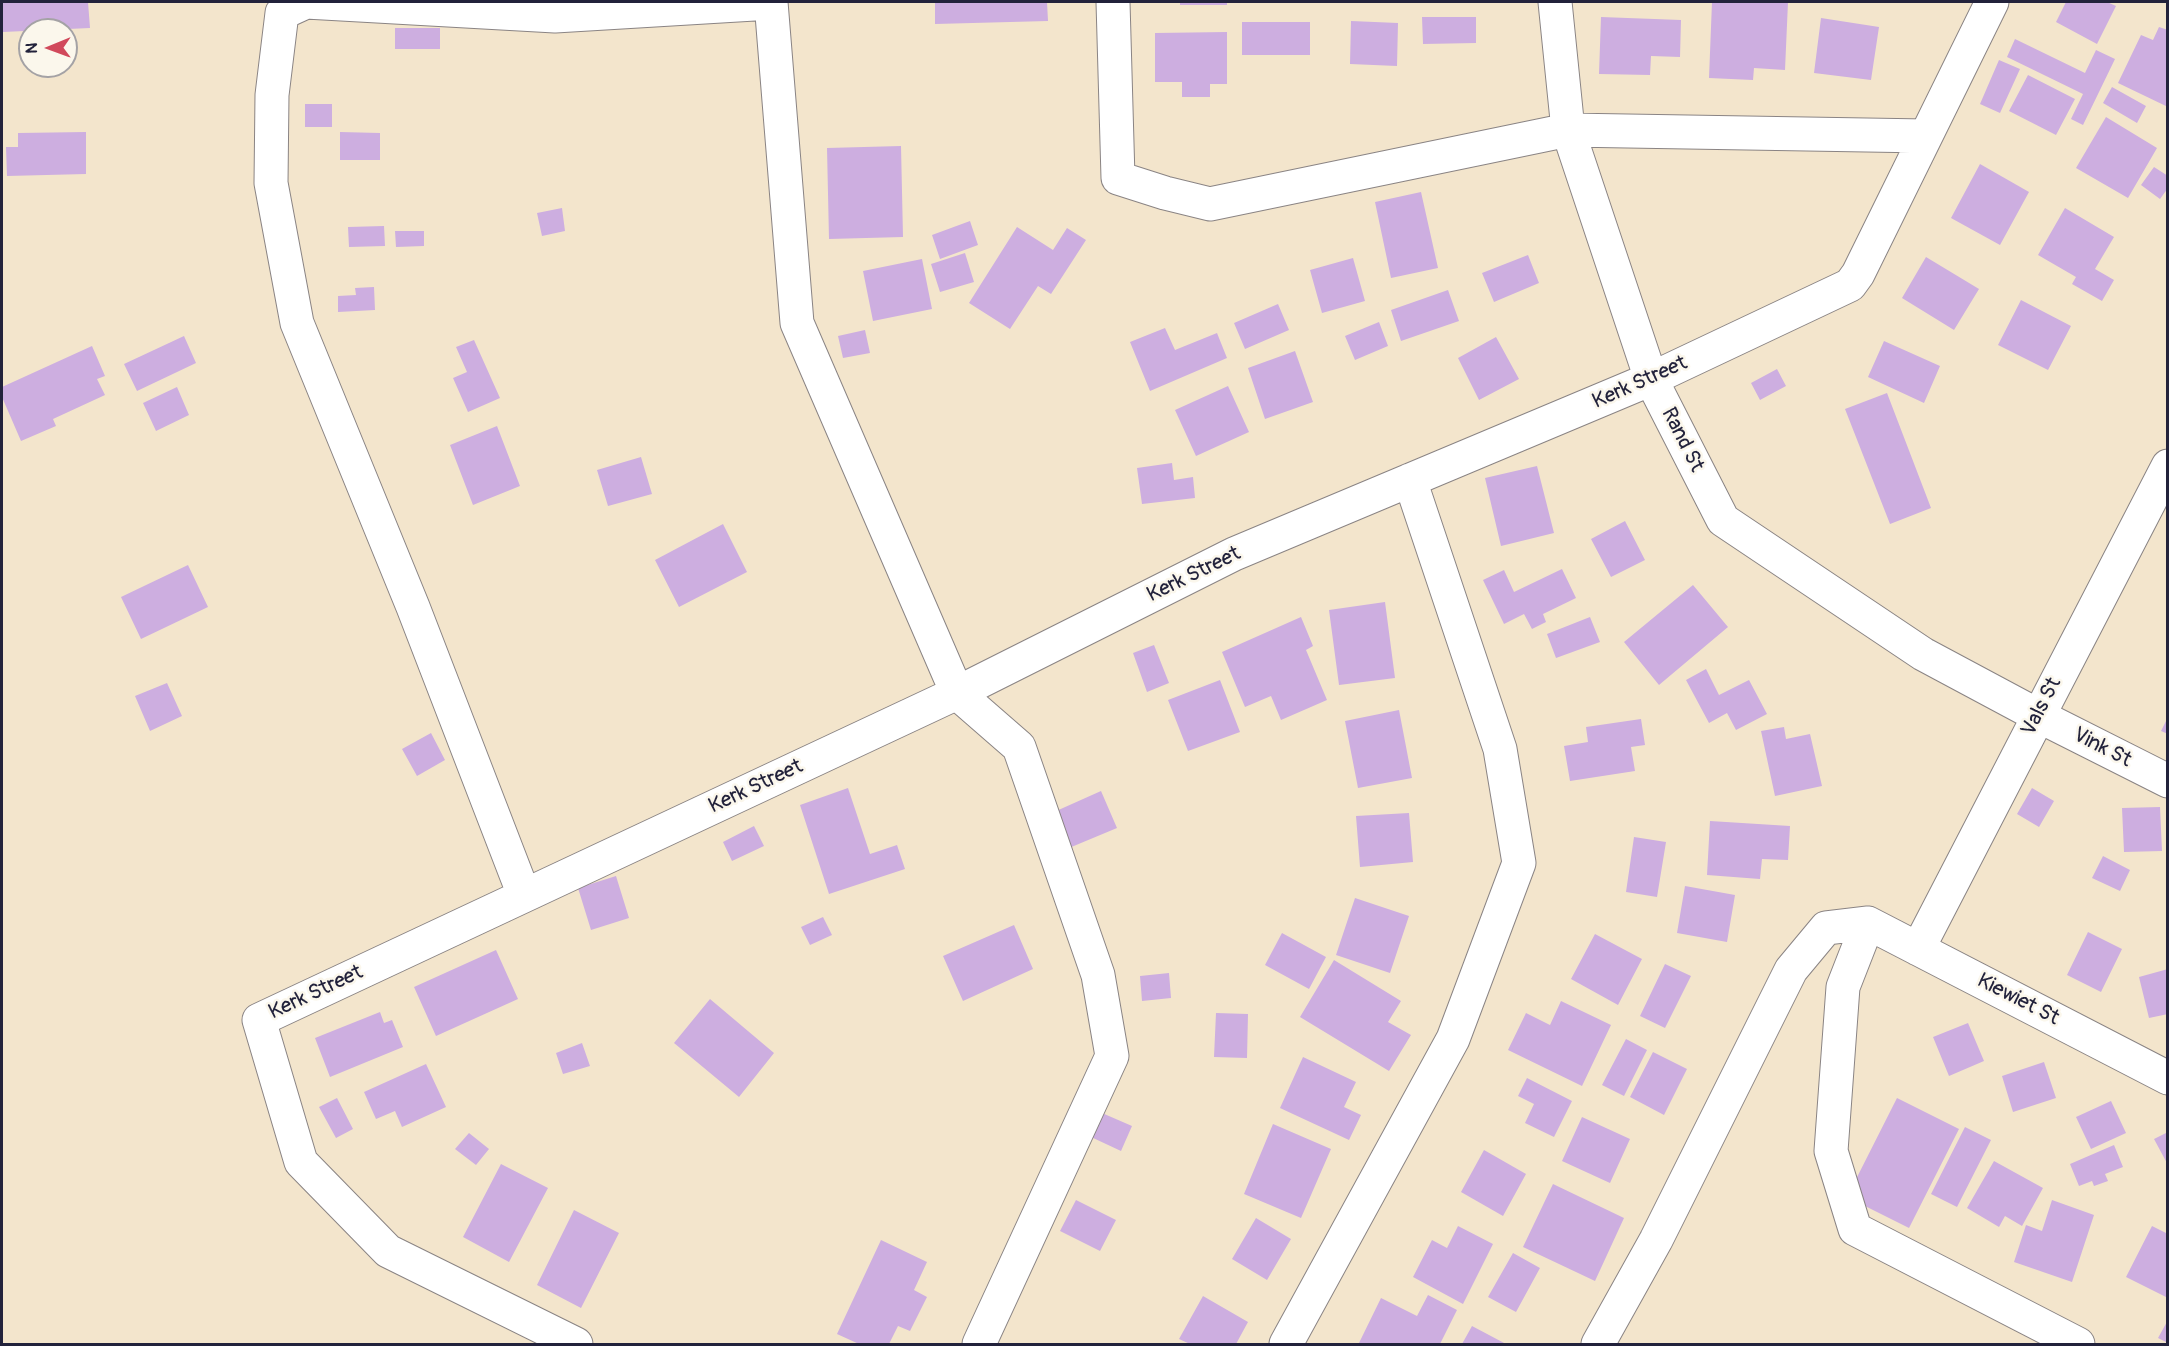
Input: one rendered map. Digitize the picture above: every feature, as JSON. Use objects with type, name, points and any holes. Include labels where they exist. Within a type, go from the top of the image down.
[{"type":"street","points":[[524,895],[413,606],[297,323],[271,183],[272,94],[282,13],[306,3],[555,16],[771,2],[797,323],[957,693],[1019,747],[1098,975],[1112,1056],[980,1344]]},
{"type":"street","points":[[1113,2],[1118,178],[1165,194],[1210,204],[1568,130],[1926,136]]},
{"type":"street","name":"Rand St","points":[[1555,2],[1568,130],[1651,380],[1723,520],[1923,654],[2037,715]]},
{"type":"street","name":"Kerk Street","points":[[576,1344],[388,1251],[301,1162],[259,1020],[957,693],[1234,554],[1651,380],[1850,285],[1858,274],[1992,2]]},
{"type":"street","name":"Vals St","points":[[1918,949],[2037,715],[2167,469]]},
{"type":"street","points":[[1286,1344],[1453,1039],[1519,863],[1500,749],[1410,480]]},
{"type":"street","name":"Vink St","points":[[2037,715],[2168,781]]},
{"type":"street","points":[[1598,1344],[1656,1240],[1791,970],[1826,928],[1868,923],[1844,987],[1831,1151],[1855,1229],[2079,1344]]},
{"type":"street","name":"Kiewiet St","points":[[1868,923],[2168,1078]]},
{"type":"building","points":[[2,2],[88,2],[90,28],[78,29],[78,18],[18,18],[18,31],[3,32]]},
{"type":"building","points":[[935,2],[1047,2],[1048,21],[935,24]]},
{"type":"building","points":[[1180,2],[1227,2],[1227,5],[1180,5]]},
{"type":"building","points":[[1712,2],[1788,2],[1785,70],[1754,68],[1753,80],[1709,78]]},
{"type":"building","points":[[2066,2],[2107,2],[2116,6],[2097,44],[2056,22]]},
{"type":"building","points":[[1422,17],[1476,17],[1476,43],[1423,44]]},
{"type":"building","points":[[1601,17],[1681,20],[1680,57],[1651,56],[1650,75],[1599,74]]},
{"type":"building","points":[[1821,18],[1879,27],[1871,80],[1814,73]]},
{"type":"building","points":[[1351,21],[1398,23],[1397,66],[1350,64]]},
{"type":"building","points":[[1242,22],[1310,22],[1310,55],[1242,55]]},
{"type":"building","points":[[2159,27],[2168,30],[2168,107],[2118,83],[2141,35],[2153,40]]},
{"type":"building","points":[[395,28],[440,28],[440,49],[395,49]]},
{"type":"building","points":[[1227,32],[1227,84],[1210,84],[1210,97],[1182,97],[1182,82],[1155,82],[1155,33]]},
{"type":"building","points":[[2015,39],[2085,73],[2096,50],[2115,59],[2083,125],[2071,119],[2083,94],[2007,57]]},
{"type":"building","points":[[1999,60],[2020,69],[2000,113],[1980,104]]},
{"type":"building","points":[[2028,75],[2075,99],[2056,135],[2009,111]]},
{"type":"building","points":[[2112,87],[2146,106],[2137,123],[2103,103]]},
{"type":"building","points":[[305,104],[332,104],[332,127],[305,127]]},
{"type":"building","points":[[2106,117],[2157,148],[2128,198],[2076,168]]},
{"type":"building","points":[[86,132],[86,174],[7,176],[6,147],[18,147],[18,133]]},
{"type":"building","points":[[340,132],[380,133],[380,160],[340,160]]},
{"type":"building","points":[[901,146],[903,237],[829,239],[827,148]]},
{"type":"building","points":[[1980,164],[2029,192],[2000,245],[1951,218]]},
{"type":"building","points":[[2154,167],[2168,176],[2168,188],[2160,199],[2141,185]]},
{"type":"building","points":[[1421,192],[1438,268],[1391,278],[1375,202]]},
{"type":"building","points":[[562,208],[565,231],[542,236],[537,213]]},
{"type":"building","points":[[2065,208],[2114,237],[2095,269],[2114,280],[2102,301],[2072,284],[2076,277],[2038,255]]},
{"type":"building","points":[[970,221],[978,245],[940,259],[932,235]]},
{"type":"building","points":[[384,226],[385,246],[349,247],[348,227]]},
{"type":"building","points":[[1017,227],[1053,250],[1067,228],[1086,240],[1051,294],[1038,286],[1010,329],[969,303]]},
{"type":"building","points":[[395,231],[424,231],[424,246],[396,247]]},
{"type":"building","points":[[965,253],[974,282],[940,292],[931,264]]},
{"type":"building","points":[[1528,255],[1539,283],[1494,302],[1482,273]]},
{"type":"building","points":[[1926,257],[1979,289],[1954,330],[1902,298]]},
{"type":"building","points":[[1353,258],[1365,301],[1322,313],[1310,270]]},
{"type":"building","points":[[922,259],[932,309],[873,321],[863,271]]},
{"type":"building","points":[[374,287],[375,310],[338,312],[338,296],[356,295],[355,288]]},
{"type":"building","points":[[1448,290],[1459,321],[1401,341],[1391,310]]},
{"type":"building","points":[[2021,300],[2071,326],[2048,370],[1998,345]]},
{"type":"building","points":[[1278,304],[1289,330],[1245,349],[1234,323]]},
{"type":"building","points":[[1379,322],[1388,346],[1355,360],[1345,336]]},
{"type":"building","points":[[1165,328],[1175,350],[1217,333],[1227,358],[1150,391],[1130,342]]},
{"type":"building","points":[[865,330],[870,353],[843,358],[838,336]]},
{"type":"building","points":[[184,336],[196,363],[137,391],[124,364]]},
{"type":"building","points":[[1496,337],[1519,379],[1479,400],[1458,358]]},
{"type":"building","points":[[474,340],[500,398],[468,412],[453,378],[467,372],[456,347]]},
{"type":"building","points":[[1884,341],[1940,366],[1924,403],[1868,377]]},
{"type":"building","points":[[92,346],[105,376],[97,379],[105,395],[53,419],[56,426],[21,441],[2,397],[2,387]]},
{"type":"building","points":[[1295,351],[1313,402],[1265,419],[1248,368]]},
{"type":"building","points":[[1777,369],[1786,386],[1760,400],[1751,383]]},
{"type":"building","points":[[1228,386],[1249,432],[1196,456],[1175,410]]},
{"type":"building","points":[[177,387],[189,415],[156,431],[143,403]]},
{"type":"building","points":[[1887,393],[1931,508],[1890,524],[1845,409]]},
{"type":"building","points":[[497,426],[520,486],[473,505],[450,445]]},
{"type":"building","points":[[641,457],[652,494],[608,506],[597,470]]},
{"type":"building","points":[[1172,463],[1174,480],[1193,477],[1195,498],[1142,504],[1137,468]]},
{"type":"building","points":[[1537,466],[1554,533],[1501,546],[1485,478]]},
{"type":"building","points":[[1625,521],[1645,560],[1611,577],[1591,539]]},
{"type":"building","points":[[723,524],[747,572],[679,607],[655,560]]},
{"type":"building","points":[[188,565],[208,607],[141,639],[121,597]]},
{"type":"building","points":[[1562,569],[1576,598],[1543,614],[1546,622],[1532,629],[1524,614],[1504,624],[1483,580],[1504,570],[1514,592]]},
{"type":"building","points":[[1693,585],[1728,627],[1659,685],[1624,642]]},
{"type":"building","points":[[1385,602],[1395,678],[1339,685],[1329,610]]},
{"type":"building","points":[[1301,617],[1313,646],[1306,650],[1327,700],[1281,720],[1271,696],[1245,707],[1222,652]]},
{"type":"building","points":[[1590,617],[1600,642],[1556,658],[1547,634]]},
{"type":"building","points":[[1154,645],[1169,683],[1147,692],[1133,653]]},
{"type":"building","points":[[1706,669],[1719,695],[1749,680],[1767,714],[1736,730],[1727,713],[1709,723],[1686,680]]},
{"type":"building","points":[[1220,680],[1240,732],[1188,751],[1168,700]]},
{"type":"building","points":[[167,683],[182,716],[150,731],[135,696]]},
{"type":"building","points":[[1399,710],[1412,778],[1358,788],[1345,721]]},
{"type":"building","points":[[2168,717],[2168,734],[2161,731]]},
{"type":"building","points":[[1641,719],[1645,745],[1631,747],[1635,771],[1570,781],[1564,746],[1588,742],[1586,727]]},
{"type":"building","points":[[1784,727],[1786,739],[1810,734],[1822,786],[1775,796],[1761,731]]},
{"type":"building","points":[[431,733],[445,760],[417,776],[402,749]]},
{"type":"building","points":[[848,788],[870,854],[897,845],[905,869],[829,894],[800,805]]},
{"type":"building","points":[[2032,788],[2054,801],[2039,827],[2017,814]]},
{"type":"building","points":[[1101,791],[1117,828],[1069,848],[1054,812]]},
{"type":"building","points":[[2160,807],[2162,851],[2124,852],[2122,808]]},
{"type":"building","points":[[1409,813],[1413,862],[1360,867],[1356,816]]},
{"type":"building","points":[[1710,821],[1790,826],[1788,860],[1762,859],[1760,879],[1707,875]]},
{"type":"building","points":[[754,826],[764,846],[732,861],[723,842]]},
{"type":"building","points":[[1634,837],[1666,842],[1657,897],[1626,892]]},
{"type":"building","points":[[2103,856],[2130,870],[2120,891],[2092,878]]},
{"type":"building","points":[[616,876],[629,918],[591,930],[578,888]]},
{"type":"building","points":[[1685,886],[1735,895],[1727,942],[1677,933]]},
{"type":"building","points":[[1355,898],[1409,916],[1390,973],[1336,955]]},
{"type":"building","points":[[823,917],[832,935],[810,945],[801,927]]},
{"type":"building","points":[[1014,925],[1033,969],[963,1001],[943,956]]},
{"type":"building","points":[[2088,932],[2122,949],[2101,992],[2067,975]]},
{"type":"building","points":[[1282,933],[1326,957],[1309,989],[1265,965]]},
{"type":"building","points":[[1595,934],[1642,959],[1618,1005],[1571,979]]},
{"type":"building","points":[[496,950],[518,999],[436,1036],[414,987]]},
{"type":"building","points":[[1334,960],[1401,1001],[1388,1022],[1411,1035],[1389,1071],[1300,1017]]},
{"type":"building","points":[[1665,964],[1691,976],[1665,1028],[1640,1016]]},
{"type":"building","points":[[2168,969],[2168,1014],[2149,1018],[2139,977]]},
{"type":"building","points":[[1169,973],[1171,998],[1142,1001],[1140,976]]},
{"type":"building","points":[[710,999],[774,1053],[739,1097],[674,1043]]},
{"type":"building","points":[[1561,1001],[1611,1025],[1582,1086],[1508,1050],[1526,1013],[1550,1025]]},
{"type":"building","points":[[380,1012],[384,1023],[392,1020],[403,1047],[330,1077],[315,1038]]},
{"type":"building","points":[[1216,1013],[1248,1014],[1247,1058],[1214,1057]]},
{"type":"building","points":[[1968,1023],[1984,1061],[1949,1076],[1933,1037]]},
{"type":"building","points":[[1626,1039],[1647,1050],[1624,1096],[1602,1085]]},
{"type":"building","points":[[582,1043],[590,1066],[563,1074],[556,1053]]},
{"type":"building","points":[[1653,1052],[1687,1069],[1664,1115],[1630,1097]]},
{"type":"building","points":[[1303,1057],[1356,1082],[1344,1107],[1361,1115],[1349,1140],[1280,1108]]},
{"type":"building","points":[[2044,1062],[2056,1098],[2013,1112],[2002,1076]]},
{"type":"building","points":[[426,1064],[446,1107],[402,1127],[395,1111],[376,1119],[364,1092]]},
{"type":"building","points":[[1527,1078],[1572,1101],[1554,1137],[1525,1123],[1534,1104],[1518,1096]]},
{"type":"building","points":[[337,1098],[353,1129],[336,1138],[319,1107]]},
{"type":"building","points":[[1897,1098],[1959,1129],[1909,1228],[1847,1197]]},
{"type":"building","points":[[2111,1101],[2126,1133],[2091,1149],[2076,1117]]},
{"type":"building","points":[[1102,1113],[1132,1126],[1121,1151],[1091,1137]]},
{"type":"building","points":[[1582,1117],[1630,1139],[1610,1183],[1562,1161]]},
{"type":"building","points":[[1273,1124],[1331,1149],[1301,1218],[1244,1194]]},
{"type":"building","points":[[1965,1127],[1991,1140],[1957,1207],[1931,1194]]},
{"type":"building","points":[[2168,1132],[2168,1165],[2154,1139]]},
{"type":"building","points":[[469,1133],[489,1149],[476,1165],[455,1149]]},
{"type":"building","points":[[2114,1145],[2123,1167],[2105,1174],[2108,1181],[2094,1186],[2092,1181],[2079,1186],[2070,1164]]},
{"type":"building","points":[[1484,1150],[1526,1174],[1503,1216],[1461,1192]]},
{"type":"building","points":[[1994,1161],[2043,1188],[2022,1226],[2005,1216],[1999,1227],[1967,1208]]},
{"type":"building","points":[[501,1164],[548,1188],[509,1262],[463,1237]]},
{"type":"building","points":[[1553,1184],[1624,1218],[1595,1281],[1523,1247]]},
{"type":"building","points":[[1076,1200],[1116,1220],[1100,1251],[1060,1231]]},
{"type":"building","points":[[2052,1200],[2094,1215],[2072,1282],[2014,1262],[2026,1225],[2042,1231]]},
{"type":"building","points":[[574,1210],[619,1233],[581,1308],[537,1285]]},
{"type":"building","points":[[1256,1218],[1291,1239],[1267,1280],[1232,1259]]},
{"type":"building","points":[[1458,1226],[1493,1244],[1463,1304],[1413,1277],[1432,1240],[1447,1248]]},
{"type":"building","points":[[2152,1226],[2168,1234],[2166,1297],[2126,1277]]},
{"type":"building","points":[[881,1240],[927,1262],[914,1290],[927,1297],[910,1331],[898,1326],[889,1344],[859,1344],[837,1334]]},
{"type":"building","points":[[1513,1253],[1540,1268],[1516,1312],[1488,1297]]},
{"type":"building","points":[[1428,1295],[1457,1310],[1440,1344],[1359,1343],[1381,1298],[1417,1316]]},
{"type":"building","points":[[1203,1296],[1248,1322],[1236,1344],[1190,1344],[1179,1339]]},
{"type":"building","points":[[2168,1320],[2168,1343],[2158,1338]]},
{"type":"building","points":[[1472,1326],[1506,1344],[1462,1344]]}]
